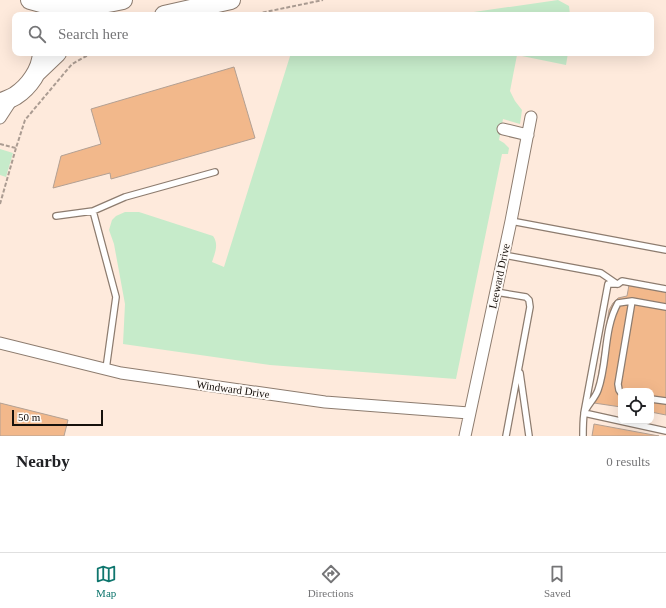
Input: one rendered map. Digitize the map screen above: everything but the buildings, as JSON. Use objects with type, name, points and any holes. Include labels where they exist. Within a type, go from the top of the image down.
[{"type":"highway","points":[[21,0],[32,12]]},
{"type":"highway","points":[[30,0],[46,5],[70,7],[89,7],[123,0]]},
{"type":"highway","points":[[177,12],[231,0]]},
{"type":"highway","points":[[7,99],[26,87],[35,74],[42,56]]},
{"type":"highway","points":[[35,74],[54,56]]},
{"type":"street","points":[[0,118],[7,99]]},
{"type":"street","name":"Leeward Drive","points":[[465,436],[532,117]]},
{"type":"street","points":[[503,129],[528,135]]},
{"type":"street","name":"Windward Drive","points":[[0,344],[121,373],[325,402],[469,413]]},
{"type":"lane","points":[[56,216],[93,211],[125,197],[215,172]]},
{"type":"lane","points":[[93,211],[116,297],[106,369]]},
{"type":"lane","points":[[511,221],[666,250]]},
{"type":"lane","points":[[504,255],[601,274],[618,284]]},
{"type":"lane","points":[[583,436],[584,413],[608,284],[618,284],[622,281],[666,289]]},
{"type":"lane","points":[[496,292],[526,297],[529,300],[530,307],[506,436]]},
{"type":"lane","points":[[584,413],[598,392],[603,374],[608,331],[613,313],[618,304],[632,301],[666,306]]},
{"type":"lane","points":[[619,388],[618,384],[632,301]]},
{"type":"lane","points":[[519,366],[529,436]]},
{"type":"lane","points":[[654,399],[666,401]]},
{"type":"lane","points":[[584,413],[666,431]]},
{"type":"path","points":[[265,12],[323,0]]},
{"type":"path","points":[[0,204],[16,148],[26,120],[72,64],[87,56]]},
{"type":"path","points":[[0,144],[16,148]]},
{"type":"green space","points":[[558,0],[569,6],[570,12],[474,12]]},
{"type":"green space","points":[[290,56],[517,56],[510,91],[522,110],[520,124],[503,119],[499,140],[509,148],[508,154],[502,154],[456,379],[270,365],[123,344],[125,304],[114,244],[109,230],[112,220],[116,216],[125,212],[139,212],[213,236],[216,245],[212,262],[224,267]]},
{"type":"green space","points":[[522,56],[568,56],[566,65]]},
{"type":"green space","points":[[0,149],[13,153],[6,177],[0,175]]}]
